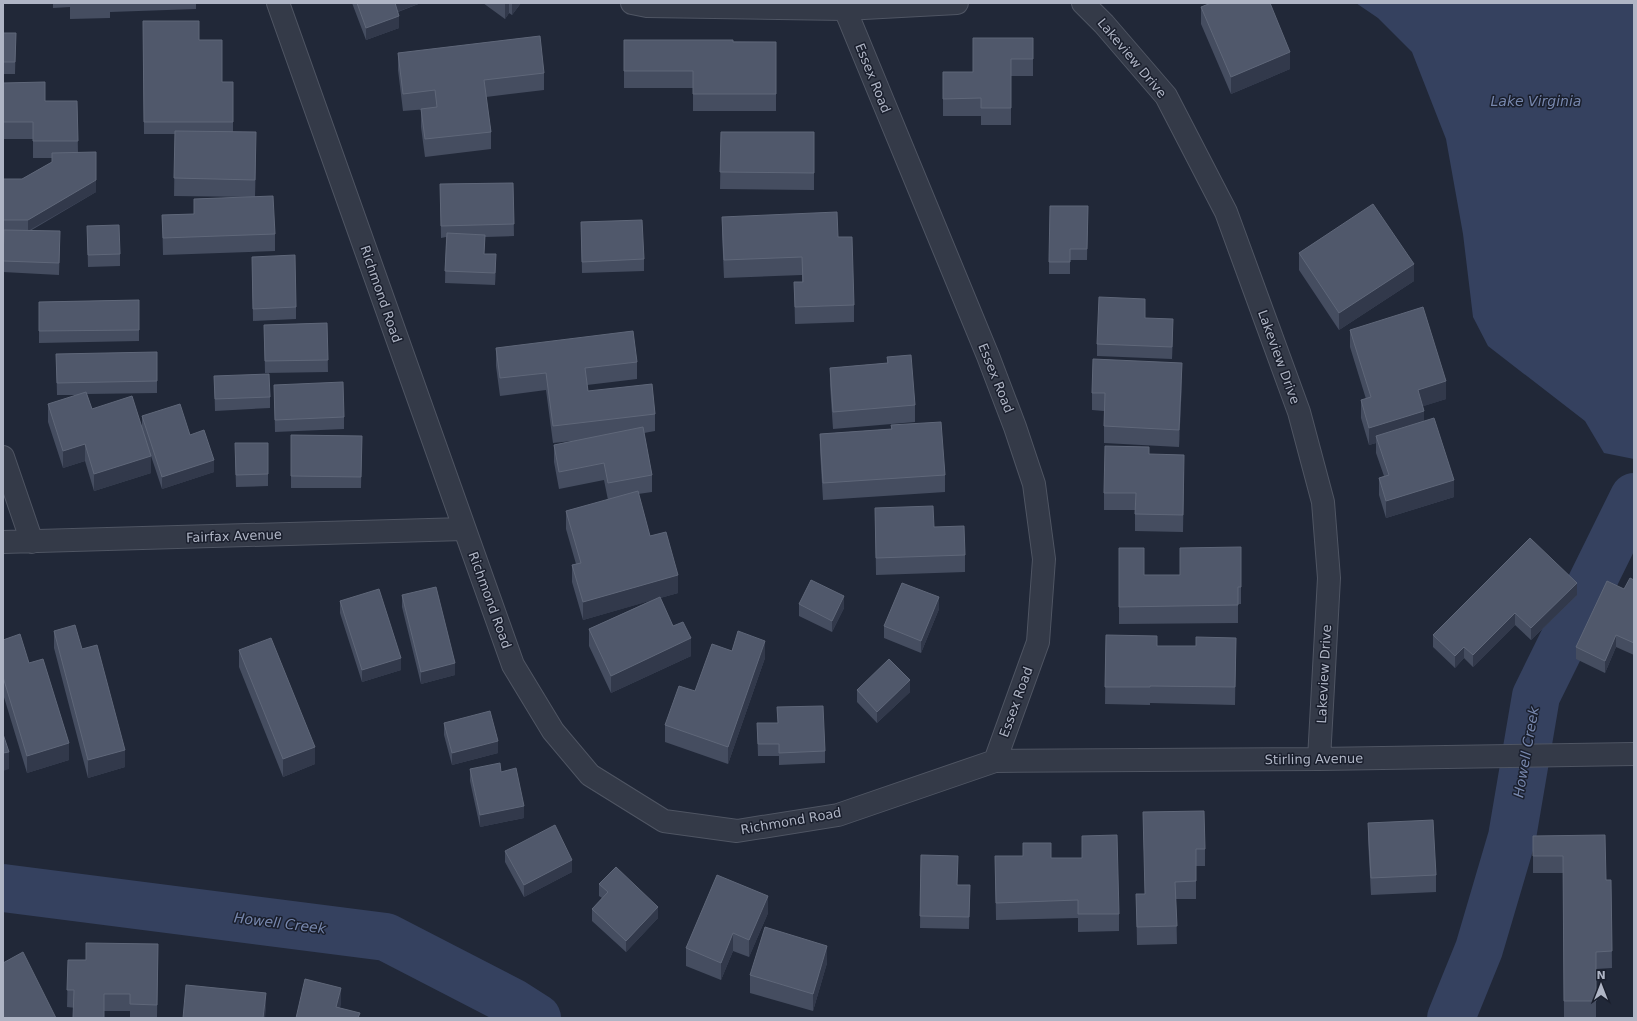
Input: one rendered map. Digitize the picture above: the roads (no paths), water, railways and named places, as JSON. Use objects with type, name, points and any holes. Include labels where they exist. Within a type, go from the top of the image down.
[{"type":"street","name":"Richmond Road","points":[[278,3],[513,665],[553,731],[590,774],[664,821],[737,832],[838,815],[995,761]]},
{"type":"street","points":[[632,3],[647,6],[844,9],[957,3]]},
{"type":"street","name":"Lakeview Drive","points":[[1083,3],[1104,24],[1166,96],[1226,212],[1299,412],[1323,502],[1329,578],[1319,759]]},
{"type":"street","name":"Essex Road","points":[[844,9],[988,356],[1015,427],[1034,484],[1044,559],[1038,642],[995,761]]},
{"type":"street","points":[[3,457],[32,542]]},
{"type":"street","name":"Fairfax Avenue","points":[[3,542],[464,529]]},
{"type":"street","name":"Stirling Avenue","points":[[995,761],[1319,759],[1634,754]]},
{"type":"water","name":"Lake Virginia","points":[[1356,3],[1634,3],[1634,459],[1604,453],[1585,421],[1488,346],[1473,317],[1463,234],[1446,139],[1412,52],[1378,18]]},
{"type":"waterway","name":"Howell Creek","points":[[1451,1018],[1479,949],[1512,837],[1536,696],[1634,497]]},
{"type":"waterway","name":"Howell Creek","points":[[3,888],[386,937],[512,1002],[537,1018]]}]
